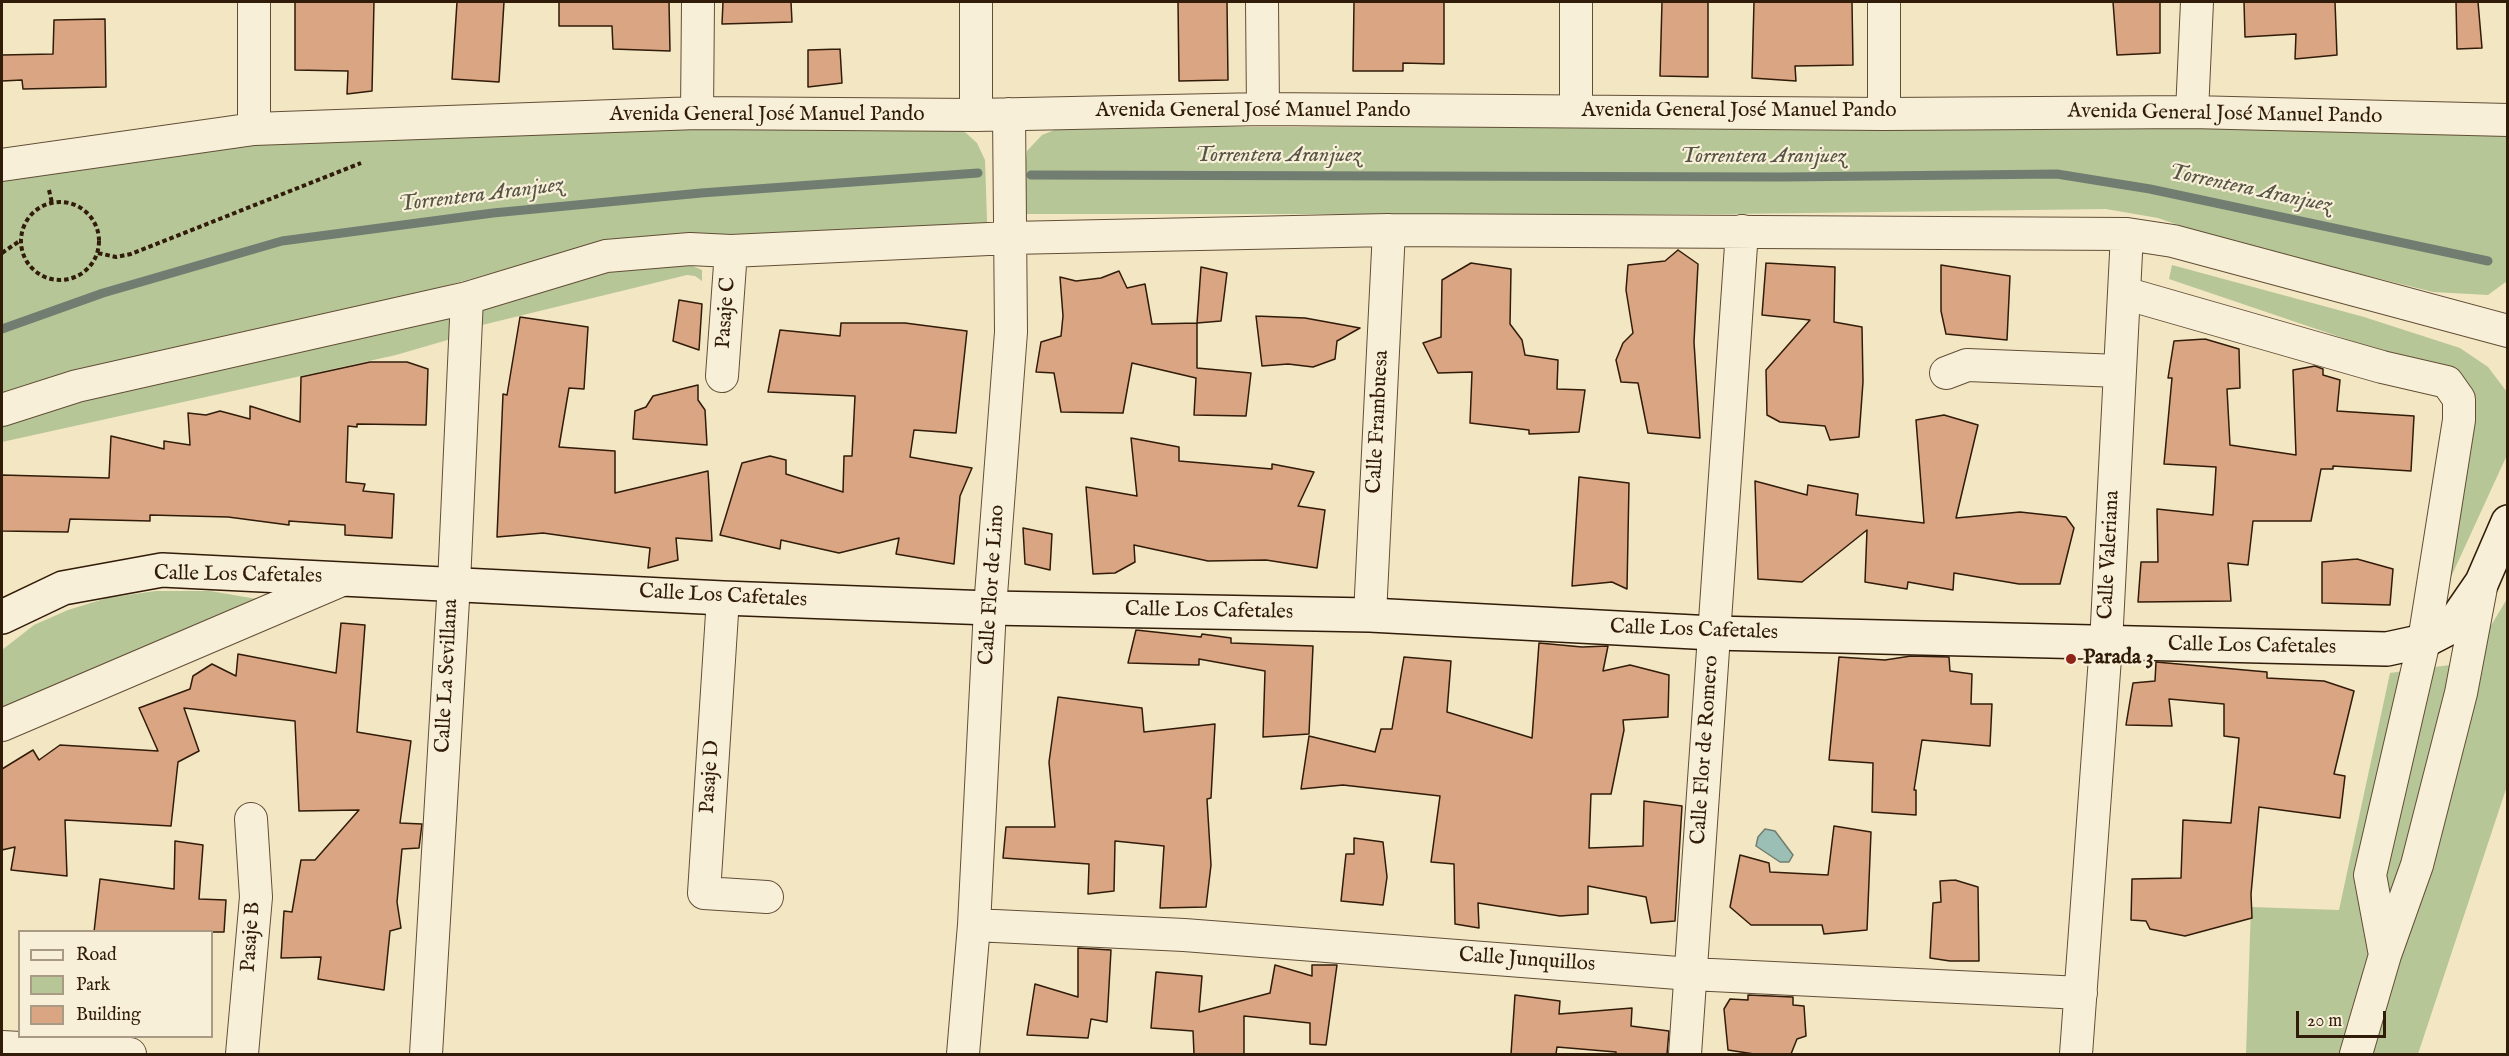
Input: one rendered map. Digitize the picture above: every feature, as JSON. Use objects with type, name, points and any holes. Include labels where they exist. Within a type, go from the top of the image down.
[{"type":"main road","name":"Calle Los Cafetales","points":[[2,617],[63,588],[162,570],[723,598],[990,608],[1370,615],[1713,633],[2387,649],[2424,641],[2451,627],[2482,582],[2508,522]]},
{"type":"street","points":[[254,2],[254,129]]},
{"type":"street","points":[[697,113],[698,2]]},
{"type":"street","points":[[976,2],[976,115]]},
{"type":"street","points":[[1262,2],[1263,110]]},
{"type":"street","points":[[1576,2],[1576,111]]},
{"type":"street","points":[[1884,2],[1884,114]]},
{"type":"street","points":[[2192,112],[2197,2]]},
{"type":"street","name":"Avenida General José Manuel Pando","points":[[2,165],[254,129],[697,113],[976,115],[1263,110],[1884,114],[2192,112],[2508,120]]},
{"type":"street","name":"Calle Flor de Lino","points":[[963,1054],[974,925],[990,608],[1011,332],[1009,114]]},
{"type":"street","points":[[2,410],[77,386],[467,298],[606,256],[690,249],[731,251],[1010,238],[1389,230],[2127,234],[2173,241],[2508,331]]},
{"type":"street","name":"Calle Frambuesa","points":[[1370,615],[1389,230]]},
{"type":"street","name":"Calle Flor de Romero","points":[[1685,1054],[1742,231]]},
{"type":"street","name":"Calle Valeriana","points":[[2076,1054],[2106,644],[2127,234]]},
{"type":"street","name":"Pasaje C","points":[[722,376],[731,251]]},
{"type":"street","points":[[2124,292],[2382,367],[2448,382],[2458,399],[2459,420],[2424,641],[2370,875],[2385,954]]},
{"type":"street","name":"Calle La Sevillana","points":[[426,1054],[454,583],[467,298]]},
{"type":"street","points":[[1946,373],[1968,365],[2119,371]]},
{"type":"street","points":[[2,725],[345,579]]},
{"type":"street","points":[[2356,1054],[2385,954],[2417,865],[2461,693],[2482,582]]},
{"type":"street","name":"Pasaje D","points":[[723,598],[704,893],[767,897]]},
{"type":"street","name":"Pasaje B","points":[[242,1054],[256,897],[251,819]]},
{"type":"street","name":"Calle Junquillos","points":[[974,925],[1184,935],[1691,974],[2080,993]]},
{"type":"street","points":[[2,1047],[130,1054]]},
{"type":"path","points":[[98,253],[116,257],[131,254],[361,163]]},
{"type":"path","points":[[49,190],[52,203]]},
{"type":"path","points":[[65,202],[78,206],[89,214],[97,226],[98,253],[84,273],[73,279],[60,281],[48,278],[37,273],[28,263],[23,252],[24,227],[40,208],[52,203],[65,202]]},
{"type":"path","points":[[2,254],[22,239]]},
{"type":"green space","points":[[711,125],[952,126],[966,133],[977,143],[985,160],[988,250],[608,240],[375,306],[2,397],[2,174],[258,142]]},
{"type":"green space","points":[[1062,127],[2507,127],[2507,281],[2488,295],[2433,292],[2219,239],[2158,218],[2106,209],[1733,214],[1026,214],[1024,180],[1027,151],[1042,135]]},
{"type":"green space","points":[[681,261],[702,270],[702,281],[695,276],[687,275],[478,326],[479,304],[591,272]]},
{"type":"green space","points":[[2172,265],[2364,317],[2460,348],[2488,367],[2507,392],[2507,455],[2445,590],[2452,375],[2169,279]]},
{"type":"green space","points":[[452,314],[451,339],[396,355],[2,442],[2,419]]},
{"type":"green space","points":[[156,591],[210,591],[257,599],[2,710],[2,650],[34,625],[68,610],[107,598]]},
{"type":"green space","points":[[2507,599],[2507,786],[2418,1054],[2246,1054],[2251,907],[2339,910],[2390,673],[2457,664],[2487,632]]},
{"type":"water","points":[[1765,829],[1775,831],[1793,855],[1789,862],[1780,862],[1756,846],[1758,837]]},
{"type":"building","points":[[295,2],[374,2],[372,91],[347,94],[348,71],[295,70]]},
{"type":"building","points":[[457,2],[504,2],[499,82],[452,79]]},
{"type":"building","points":[[559,2],[669,2],[670,51],[613,49],[612,26],[559,26]]},
{"type":"building","points":[[723,2],[791,2],[792,22],[722,24]]},
{"type":"building","points":[[1178,2],[1227,2],[1228,80],[1179,81]]},
{"type":"building","points":[[1354,2],[1444,2],[1444,64],[1403,63],[1403,71],[1353,71]]},
{"type":"building","points":[[1662,2],[1708,2],[1708,77],[1660,76]]},
{"type":"building","points":[[1754,2],[1852,2],[1853,65],[1795,66],[1796,81],[1752,78]]},
{"type":"building","points":[[2113,2],[2160,2],[2160,53],[2117,55]]},
{"type":"building","points":[[2244,2],[2335,2],[2337,55],[2295,59],[2296,34],[2245,37]]},
{"type":"building","points":[[2456,2],[2478,2],[2482,48],[2457,49]]},
{"type":"building","points":[[105,19],[106,87],[23,89],[22,80],[2,81],[2,55],[53,54],[54,20]]},
{"type":"building","points":[[840,49],[842,83],[808,87],[808,50]]},
{"type":"building","points":[[1678,250],[1698,264],[1694,342],[1700,438],[1648,433],[1638,383],[1621,382],[1616,360],[1623,343],[1633,333],[1626,290],[1628,265],[1665,261]]},
{"type":"building","points":[[1471,263],[1511,269],[1510,324],[1522,340],[1525,355],[1558,360],[1557,389],[1585,390],[1579,432],[1529,434],[1529,430],[1470,423],[1472,372],[1438,373],[1423,343],[1441,337],[1442,280]]},
{"type":"building","points":[[1766,263],[1835,267],[1834,322],[1862,327],[1863,382],[1859,437],[1830,440],[1825,426],[1780,422],[1767,415],[1766,370],[1810,320],[1762,315]]},
{"type":"building","points":[[1941,265],[2010,276],[2007,340],[1946,334],[1941,311]]},
{"type":"building","points":[[1201,267],[1227,273],[1221,321],[1197,323]]},
{"type":"building","points":[[1119,271],[1127,288],[1145,284],[1152,324],[1197,323],[1197,368],[1251,373],[1246,416],[1194,415],[1196,378],[1132,363],[1123,413],[1061,412],[1054,373],[1036,372],[1041,342],[1061,336],[1063,316],[1060,277],[1076,281],[1101,278]]},
{"type":"building","points":[[679,300],[702,304],[699,350],[673,341]]},
{"type":"building","points":[[1256,316],[1305,318],[1360,328],[1337,341],[1335,359],[1313,367],[1288,364],[1262,366]]},
{"type":"building","points":[[520,317],[588,327],[584,389],[569,388],[559,447],[615,451],[615,493],[708,471],[712,541],[676,538],[678,560],[648,568],[650,548],[543,533],[497,537],[503,394],[507,395]]},
{"type":"building","points":[[841,323],[905,323],[967,331],[956,433],[914,430],[910,457],[972,468],[960,496],[954,564],[896,554],[899,538],[839,553],[781,540],[780,549],[720,535],[742,463],[770,456],[786,460],[786,474],[843,492],[844,456],[852,456],[855,396],[768,392],[780,330],[840,336]]},
{"type":"building","points":[[2205,339],[2239,349],[2240,388],[2227,389],[2230,445],[2296,455],[2293,370],[2315,366],[2323,369],[2323,375],[2340,380],[2337,411],[2414,416],[2411,471],[2333,466],[2333,469],[2321,469],[2311,521],[2253,521],[2248,565],[2228,563],[2231,601],[2138,602],[2141,562],[2158,562],[2157,509],[2213,515],[2216,467],[2164,464],[2172,378],[2168,378],[2174,341]]},
{"type":"building","points":[[370,362],[407,362],[428,369],[426,425],[357,424],[357,427],[348,426],[346,482],[365,484],[363,491],[394,494],[392,538],[345,535],[345,525],[289,521],[289,525],[228,517],[150,515],[150,521],[70,519],[68,532],[2,531],[2,475],[109,478],[111,436],[164,449],[164,441],[190,445],[188,413],[206,415],[220,411],[250,419],[250,406],[300,422],[301,377]]},
{"type":"building","points":[[698,385],[698,400],[705,410],[707,445],[633,439],[635,411],[646,407],[653,396]]},
{"type":"building","points":[[1944,415],[1978,425],[1956,518],[2020,512],[2066,517],[2074,528],[2060,584],[2019,584],[1954,573],[1953,590],[1908,582],[1907,589],[1865,582],[1867,530],[1802,582],[1758,579],[1755,481],[1807,495],[1808,485],[1858,494],[1856,515],[1924,523],[1916,420]]},
{"type":"building","points":[[1131,438],[1179,447],[1179,461],[1272,469],[1272,464],[1314,472],[1298,506],[1325,510],[1317,568],[1266,560],[1208,561],[1134,545],[1135,562],[1115,573],[1093,574],[1086,487],[1137,496]]},
{"type":"building","points":[[1579,477],[1629,483],[1627,589],[1612,582],[1572,586]]},
{"type":"building","points":[[1023,528],[1052,534],[1050,570],[1025,564]]},
{"type":"building","points":[[2357,559],[2393,569],[2390,605],[2322,603],[2322,562]]},
{"type":"building","points":[[341,623],[365,625],[357,732],[411,741],[400,823],[422,824],[419,848],[402,849],[397,902],[401,928],[390,931],[384,990],[318,979],[321,957],[281,958],[284,911],[292,912],[301,860],[315,860],[359,810],[299,811],[295,721],[184,708],[199,751],[178,762],[171,826],[65,820],[67,876],[11,870],[15,847],[2,850],[2,769],[33,750],[39,760],[60,745],[158,751],[139,708],[190,689],[193,676],[212,664],[236,676],[238,654],[336,673]]},
{"type":"building","points":[[1136,630],[1201,637],[1202,634],[1231,638],[1231,643],[1313,646],[1309,734],[1263,737],[1265,671],[1199,659],[1199,665],[1128,663]]},
{"type":"building","points":[[1539,643],[1582,647],[1608,646],[1603,671],[1630,665],[1669,675],[1668,717],[1623,720],[1624,730],[1611,794],[1591,794],[1589,848],[1643,846],[1644,801],[1682,806],[1675,921],[1651,923],[1646,897],[1588,886],[1588,914],[1560,916],[1478,903],[1479,928],[1455,924],[1454,864],[1431,862],[1440,796],[1343,785],[1301,789],[1309,736],[1375,752],[1381,729],[1392,729],[1404,657],[1451,661],[1447,712],[1532,738]]},
{"type":"building","points":[[1911,656],[1949,657],[1950,671],[1972,674],[1971,704],[1992,704],[1990,746],[1922,740],[1914,790],[1916,790],[1916,815],[1872,812],[1873,763],[1829,760],[1839,657],[1885,660]]},
{"type":"building","points":[[2156,662],[2267,672],[2267,678],[2324,681],[2354,691],[2334,774],[2345,776],[2340,818],[2259,807],[2251,894],[2252,918],[2185,936],[2150,929],[2146,921],[2131,920],[2132,879],[2181,878],[2183,820],[2231,823],[2239,738],[2224,736],[2224,704],[2169,699],[2172,726],[2126,725],[2133,683],[2155,681]]},
{"type":"building","points":[[1058,697],[1142,708],[1144,732],[1215,724],[1211,798],[1207,799],[1211,865],[1206,907],[1160,908],[1164,846],[1115,841],[1114,891],[1088,894],[1089,864],[1003,858],[1006,827],[1055,827],[1049,762]]},
{"type":"building","points":[[1834,826],[1871,832],[1867,930],[1824,934],[1822,925],[1751,925],[1730,907],[1740,855],[1769,863],[1770,872],[1828,875]]},
{"type":"building","points":[[1354,838],[1383,842],[1387,877],[1383,905],[1341,901],[1346,854],[1354,854]]},
{"type":"building","points":[[175,841],[203,845],[199,899],[226,900],[224,932],[213,932],[213,930],[94,930],[100,879],[174,889]]},
{"type":"building","points":[[1955,880],[1978,887],[1979,961],[1930,958],[1933,903],[1941,902],[1940,881]]},
{"type":"building","points":[[1078,948],[1111,950],[1107,1022],[1091,1019],[1088,1038],[1027,1035],[1035,984],[1078,997]]},
{"type":"building","points":[[1275,965],[1312,976],[1312,965],[1337,965],[1326,1045],[1310,1044],[1310,1023],[1244,1016],[1244,1054],[1194,1054],[1193,1031],[1151,1028],[1156,972],[1202,976],[1199,1012],[1270,993]]},
{"type":"building","points":[[1515,995],[1560,1001],[1559,1014],[1632,1008],[1631,1026],[1669,1031],[1667,1054],[1616,1054],[1616,1052],[1557,1047],[1556,1054],[1511,1054]]},
{"type":"building","points":[[1748,995],[1793,997],[1793,1005],[1804,1006],[1806,1036],[1797,1039],[1791,1054],[1754,1054],[1728,1050],[1724,1009],[1730,999],[1748,1000]]},
{"type":"waterway","name":"Torrentera Aranjuez","points":[[2,329],[103,293],[282,241],[493,213],[701,193],[978,173]]},
{"type":"waterway","name":"Torrentera Aranjuez","points":[[1031,175],[1783,177],[2057,174],[2150,189],[2488,261]]},
{"type":"place","name":"Parada 3","points":[[2071,659]]}]
